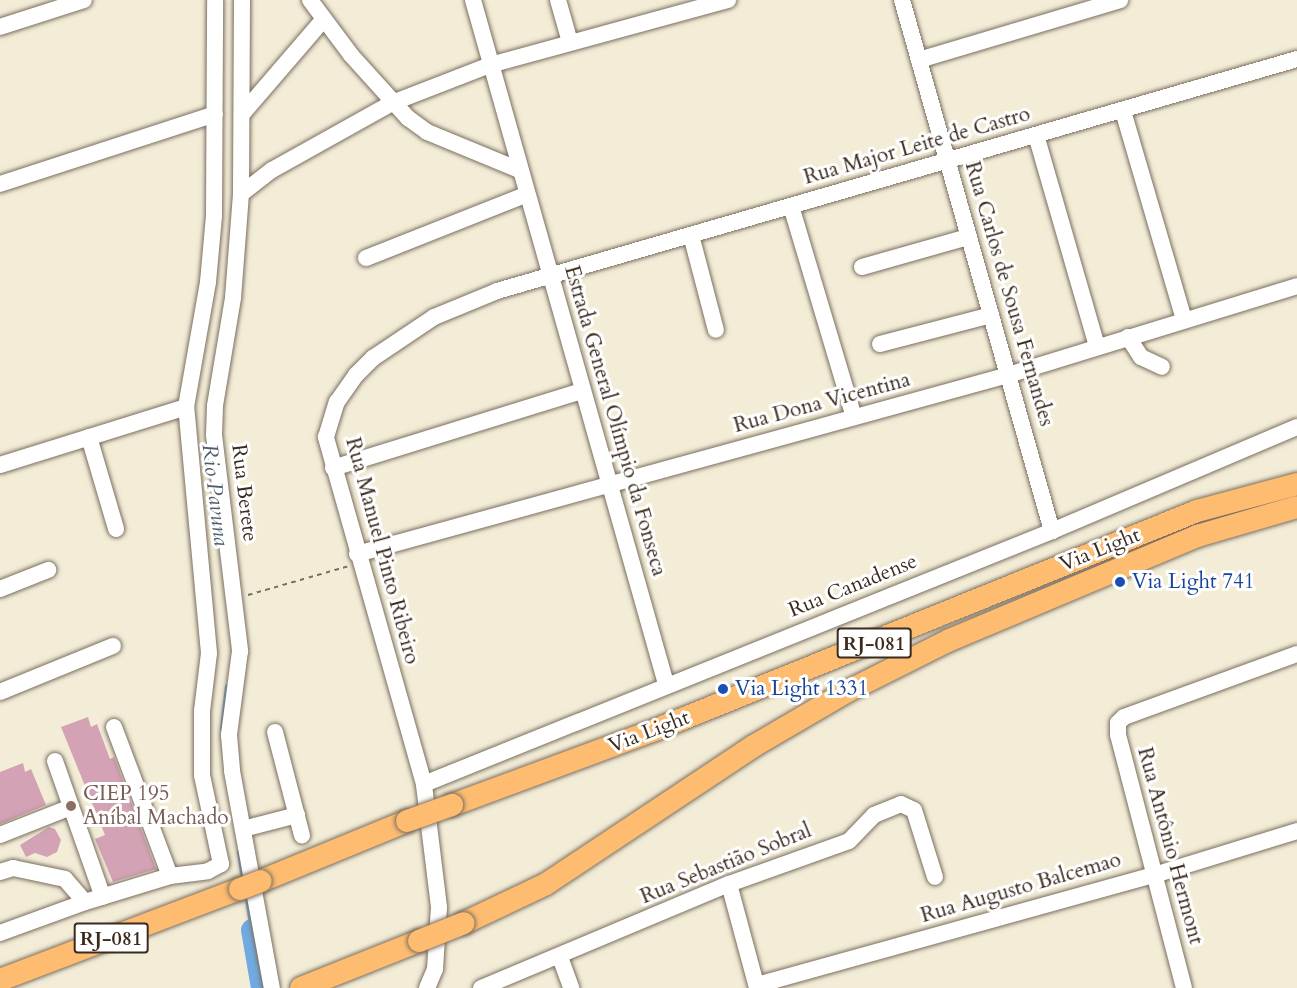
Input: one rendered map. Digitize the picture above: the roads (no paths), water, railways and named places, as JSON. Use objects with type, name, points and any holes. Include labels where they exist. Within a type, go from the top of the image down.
[{"type":"main road","name":"Via Light","points":[[0,980],[261,881],[407,821],[666,726],[1197,511],[1297,484]]},
{"type":"main road","name":"Via Light","points":[[301,988],[464,923],[546,884],[752,747],[848,691],[950,640],[1197,536],[1297,507]]},
{"type":"street","points":[[0,27],[84,0]]},
{"type":"street","points":[[0,933],[85,902],[170,876],[208,871],[221,864],[202,776],[202,722],[209,653],[186,407],[208,282],[215,114],[215,0]]},
{"type":"street","name":"Rua Berete","points":[[242,0],[241,194],[231,308],[215,406],[218,486],[236,597],[240,651],[229,735],[243,829],[272,988]]},
{"type":"street","points":[[310,0],[323,20],[392,103],[427,132],[519,170]]},
{"type":"street","name":"Estrada General Olímpio da Fonseca","points":[[473,0],[525,195],[611,483],[666,684]]},
{"type":"street","points":[[558,0],[570,42]]},
{"type":"street","points":[[241,194],[272,170],[392,103],[490,65],[728,0]]},
{"type":"street","name":"Rua Carlos de Sousa Fernandes","points":[[902,0],[1052,531]]},
{"type":"street","points":[[919,60],[1120,0]]},
{"type":"street","points":[[243,113],[323,20]]},
{"type":"street","name":"Rua Major Leite de Castro","points":[[550,276],[1297,59]]},
{"type":"street","points":[[1123,111],[1184,320]]},
{"type":"street","points":[[0,184],[215,114]]},
{"type":"street","points":[[1036,135],[1097,346]]},
{"type":"street","points":[[366,258],[525,195]]},
{"type":"street","points":[[791,206],[854,417]]},
{"type":"street","points":[[691,235],[716,330]]},
{"type":"street","points":[[862,267],[968,237]]},
{"type":"street","name":"Rua Manuel Pinto Ribeiro","points":[[427,988],[435,969],[439,908],[424,784],[358,558],[326,437],[329,423],[344,390],[373,358],[434,317],[497,291],[550,276]]},
{"type":"street","name":"Rua Dona Vicentina","points":[[358,558],[611,483],[1008,375],[1297,286]]},
{"type":"street","points":[[880,344],[991,315]]},
{"type":"street","points":[[1128,337],[1141,357],[1162,367]]},
{"type":"street","points":[[333,468],[582,391]]},
{"type":"street","points":[[0,465],[186,407]]},
{"type":"street","name":"Rua Canadense","points":[[424,784],[666,684],[1052,531],[1297,427]]},
{"type":"street","points":[[88,437],[116,529]]},
{"type":"street","points":[[0,589],[48,570]]},
{"type":"street","points":[[0,692],[114,646]]},
{"type":"street","name":"Rua Antônio Hermont","points":[[1184,988],[1118,735],[1118,723],[1124,717],[1297,654]]},
{"type":"street","points":[[114,727],[170,876]]},
{"type":"street","points":[[275,732],[302,836]]},
{"type":"street","points":[[55,761],[104,897]]},
{"type":"street","name":"Rua Sebastião Sobral","points":[[481,988],[560,957],[729,884],[849,841],[874,815],[901,804],[914,810],[935,877]]},
{"type":"street","points":[[0,834],[71,807]]},
{"type":"street","points":[[243,829],[297,815]]},
{"type":"street","name":"Rua Augusto Balcemao","points":[[757,987],[1154,875],[1297,831]]},
{"type":"street","points":[[0,872],[13,868],[65,879],[74,885],[85,902]]},
{"type":"street","points":[[729,884],[757,987]]},
{"type":"street","points":[[560,957],[571,988]]},
{"type":"waterway","name":"Rio Pavuna","points":[[222,729],[227,686]]},
{"type":"waterway","name":"Rio Pavuna","points":[[239,852],[243,880]]},
{"type":"waterway","name":"Rio Pavuna","points":[[246,893],[252,930]]},
{"type":"waterway","name":"Rio Pavuna","points":[[252,930],[262,988]]},
{"type":"place","name":"Via Light 741","points":[[1120,582]]},
{"type":"place","name":"Via Light 1331","points":[[723,689]]},
{"type":"place","name":"CIEP 195 Aníbal Machado","points":[[71,806]]}]
